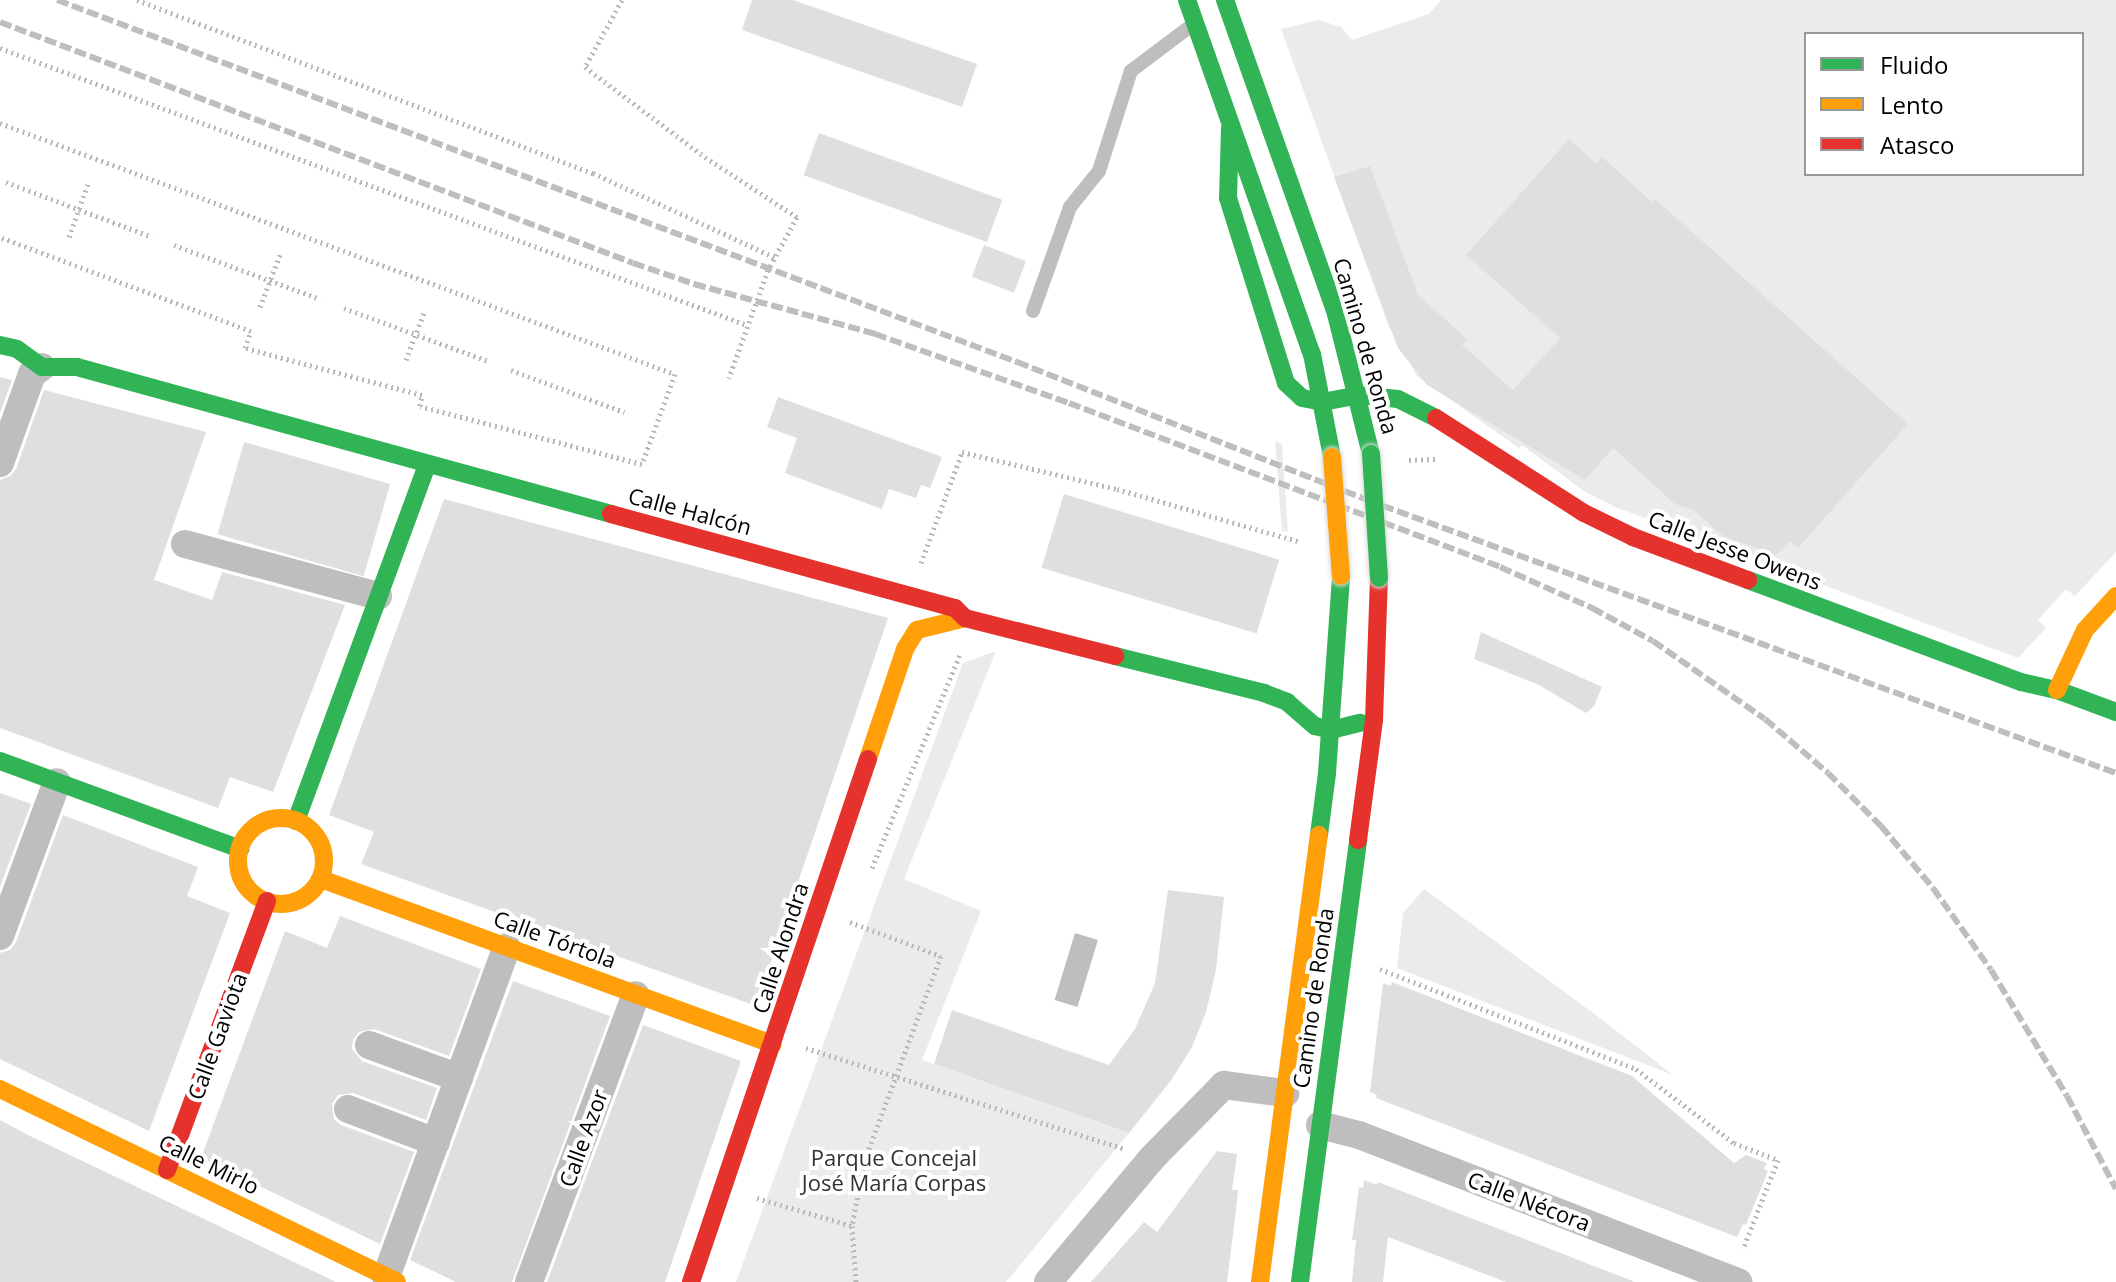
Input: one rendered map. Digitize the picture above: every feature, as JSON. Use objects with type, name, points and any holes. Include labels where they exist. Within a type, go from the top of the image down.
[{"type":"main road","name":"Camino de Ronda","points":[[1187,0],[1312,354],[1332,457],[1341,576],[1331,730],[1260,1282]]},
{"type":"main road","points":[[1195,22],[1216,0]]},
{"type":"main road","name":"Camino de Ronda","points":[[1225,0],[1336,314],[1358,395],[1371,454],[1379,578],[1374,720],[1300,1282]]},
{"type":"main road","points":[[1230,120],[1228,198],[1286,383],[1304,399],[1323,402]]},
{"type":"main road","name":"Calle Halcón","points":[[9,347],[35,345],[62,354],[77,367]]},
{"type":"main road","name":"Calle Halcón","points":[[9,347],[42,367],[77,367],[955,608],[965,618],[1219,681],[1287,702],[1315,726],[1331,730]]},
{"type":"main road","name":"Calle Jesse Owens","points":[[1323,402],[1358,395],[1398,399],[1439,419],[1584,513],[1633,537],[1973,665],[2021,682],[2057,690],[2116,712]]},
{"type":"main road","points":[[296,821],[427,464]]},
{"type":"main road","points":[[899,593],[917,630],[965,618]]},
{"type":"main road","points":[[2057,690],[2085,630],[2116,596]]},
{"type":"main road","name":"Calle Alondra","points":[[691,1282],[905,649],[917,630]]},
{"type":"main road","points":[[1287,702],[1308,691],[1335,694],[1374,720]]},
{"type":"main road","points":[[1331,730],[1374,720]]},
{"type":"main road","points":[[0,761],[240,849]]},
{"type":"main road","points":[[273,818],[296,821],[315,834],[321,844],[324,868],[321,879],[304,898],[279,904],[267,901],[247,886],[238,862],[240,849],[252,829],[262,823],[273,818]]},
{"type":"main road","name":"Calle Tórtola","points":[[321,879],[773,1044]]},
{"type":"main road","name":"Calle Gaviota","points":[[167,1170],[267,901]]},
{"type":"main road","name":"Calle Mirlo","points":[[0,1089],[392,1279]]},
{"type":"street","points":[[0,463],[32,374],[42,367]]},
{"type":"street","points":[[185,544],[378,596]]},
{"type":"street","points":[[0,936],[57,782]]},
{"type":"street","points":[[392,1279],[436,1142],[507,947]]},
{"type":"street","name":"Calle Azor","points":[[529,1282],[636,995]]},
{"type":"street","points":[[369,1045],[459,1078]]},
{"type":"street","points":[[1048,1282],[1152,1158],[1224,1085],[1285,1093]]},
{"type":"street","points":[[348,1109],[436,1142]]},
{"type":"street","name":"Calle Nécora","points":[[1320,1125],[1359,1135],[1738,1282]]},
{"type":"lane","points":[[1033,311],[1070,207],[1099,171],[1131,71],[1195,22]]},
{"type":"path","points":[[137,0],[593,173],[774,257]]},
{"type":"path","points":[[622,0],[585,67],[705,157],[797,217],[774,257],[729,378]]},
{"type":"path","points":[[0,48],[747,325]]},
{"type":"path","points":[[0,123],[675,374],[642,464],[420,406],[422,395],[245,348],[251,331],[0,237]]},
{"type":"path","points":[[6,182],[152,237]]},
{"type":"path","points":[[69,237],[88,184]]},
{"type":"path","points":[[174,245],[320,299]]},
{"type":"path","points":[[260,307],[280,255]]},
{"type":"path","points":[[344,308],[488,361]]},
{"type":"path","points":[[406,360],[425,310]]},
{"type":"path","points":[[511,370],[624,412]]},
{"type":"path","points":[[917,572],[962,452],[1117,489],[1306,544]]},
{"type":"path","points":[[850,922],[941,956],[864,1162],[852,1226],[856,1282]]},
{"type":"path","points":[[1380,969],[1636,1069],[1734,1143],[1778,1160],[1743,1249]]},
{"type":"path","points":[[803,1047],[1152,1158]]},
{"type":"path","points":[[750,1195],[852,1226]]},
{"type":"green space","points":[[1441,0],[2116,0],[2116,552],[2075,596],[2066,589],[2038,620],[2046,628],[2018,658],[1615,507],[1585,492],[1522,445],[1519,448],[1417,376],[1389,327],[1281,29],[1319,20],[1341,27],[1352,40],[1429,14]]},
{"type":"green space","points":[[1275,441],[1282,444],[1288,532],[1282,531]]},
{"type":"green space","name":"Parque Concejal José María Corpas","points":[[996,651],[904,879],[981,911],[922,1060],[1129,1133],[1006,1282],[736,1282],[963,663]]},
{"type":"green space","points":[[1424,889],[1673,1075],[1397,968],[1403,913]]},
{"type":"shaded area","points":[[1075,933],[1098,940],[1077,1007],[1055,1000]]},
{"type":"building","points":[[752,0],[793,0],[977,64],[962,107],[742,30]]},
{"type":"building","points":[[819,133],[1002,200],[987,242],[804,175]]},
{"type":"building","points":[[1569,139],[1597,164],[1602,157],[1652,202],[1655,199],[1908,424],[1798,548],[1790,541],[1776,555],[1723,536],[1694,510],[1675,504],[1613,448],[1585,480],[1427,385],[1398,348],[1334,177],[1370,166],[1418,295],[1467,339],[1462,345],[1513,390],[1560,338],[1466,255]]},
{"type":"building","points":[[984,245],[1026,261],[1014,293],[972,277]]},
{"type":"building","points":[[0,377],[12,380],[0,413]]},
{"type":"building","points":[[44,390],[206,432],[154,580],[212,600],[222,572],[345,605],[273,792],[230,777],[218,808],[0,728],[0,480],[16,469]]},
{"type":"building","points":[[778,397],[942,457],[930,488],[921,485],[916,498],[889,489],[882,509],[785,473],[797,438],[767,427]]},
{"type":"building","points":[[244,442],[390,484],[364,576],[218,534]]},
{"type":"building","points":[[1064,494],[1279,560],[1257,633],[1041,568]]},
{"type":"building","points":[[444,499],[888,618],[756,1006],[361,864],[374,832],[329,815]]},
{"type":"building","points":[[1481,632],[1602,687],[1594,706],[1586,713],[1539,685],[1474,659]]},
{"type":"building","points":[[0,793],[31,804],[0,887]]},
{"type":"building","points":[[63,815],[198,867],[187,896],[230,913],[149,1131],[0,1059],[0,953],[10,950],[16,942]]},
{"type":"building","points":[[1168,890],[1224,897],[1216,970],[1206,1012],[1192,1047],[1172,1079],[1129,1133],[934,1064],[952,1010],[1109,1065],[1135,1029],[1155,983]]},
{"type":"building","points":[[340,916],[481,969],[449,1056],[374,1029],[359,1032],[353,1040],[352,1049],[362,1061],[437,1088],[426,1120],[353,1093],[338,1095],[332,1104],[334,1119],[341,1125],[414,1152],[380,1244],[201,1158],[285,931],[327,948]]},
{"type":"building","points":[[513,981],[610,1016],[512,1282],[456,1282],[410,1260]]},
{"type":"building","points":[[1392,982],[1632,1076],[1734,1163],[1746,1155],[1767,1163],[1764,1169],[1768,1171],[1746,1225],[1743,1224],[1737,1237],[1376,1098],[1377,1095],[1370,1092],[1383,983],[1391,986]]},
{"type":"building","points":[[643,1025],[741,1061],[665,1282],[547,1282]]},
{"type":"building","points":[[0,1120],[30,1136],[336,1282],[0,1282]]},
{"type":"building","points":[[1217,1151],[1237,1154],[1232,1190],[1238,1190],[1227,1282],[1091,1282],[1144,1222],[1157,1232]]},
{"type":"building","points":[[1364,1180],[1377,1185],[1378,1182],[1635,1282],[1506,1282],[1388,1237],[1383,1282],[1352,1282],[1356,1240],[1352,1240],[1359,1187],[1363,1188]]},
{"type":"railway","points":[[57,0],[1017,362],[1367,500],[2116,773]]},
{"type":"railway","points":[[0,22],[633,263],[694,284],[875,334],[1069,403],[1500,567],[1592,608],[1653,641],[1765,719],[1828,773],[1881,826],[1933,888],[1991,970],[2067,1096],[2116,1189]]},
{"type":"traffic: fast","points":[[1187,0],[1312,354],[1332,457]]},
{"type":"traffic: fast","points":[[1225,0],[1336,314],[1371,454]]},
{"type":"traffic: fast","points":[[1230,128],[1228,198],[1286,383],[1302,398],[1323,402],[1358,395],[1398,399],[1436,418]]},
{"type":"traffic: fast","points":[[0,345],[17,349],[42,367],[77,367],[611,514]]},
{"type":"traffic: fast","points":[[1371,454],[1379,578]]},
{"type":"traffic: fast","points":[[296,821],[427,464]]},
{"type":"traffic: fast","points":[[1319,835],[1327,773],[1341,576]]},
{"type":"traffic: fast","points":[[1748,580],[2021,682],[2057,690],[2116,712]]},
{"type":"traffic: fast","points":[[1115,656],[1264,693],[1287,702],[1315,726],[1331,730],[1360,723]]},
{"type":"traffic: fast","points":[[0,761],[240,849]]},
{"type":"traffic: fast","points":[[1300,1282],[1358,840]]},
{"type":"traffic: slow","points":[[1332,457],[1341,576]]},
{"type":"traffic: slow","points":[[2057,690],[2085,630],[2116,596]]},
{"type":"traffic: slow","points":[[868,759],[905,649],[917,630],[965,618]]},
{"type":"traffic: slow","points":[[281,818],[297,822],[311,831],[320,845],[324,861],[320,877],[311,891],[297,900],[281,904],[265,900],[251,891],[242,877],[238,861],[242,845],[251,831],[265,822],[281,818]]},
{"type":"traffic: slow","points":[[1260,1282],[1319,835]]},
{"type":"traffic: slow","points":[[321,879],[773,1044]]},
{"type":"traffic: slow","points":[[0,1089],[397,1282]]},
{"type":"traffic: jam","points":[[1436,418],[1584,513],[1633,537],[1748,580]]},
{"type":"traffic: jam","points":[[611,514],[955,608],[965,618],[1115,656]]},
{"type":"traffic: jam","points":[[1358,840],[1374,720],[1379,578]]},
{"type":"traffic: jam","points":[[691,1282],[868,759]]},
{"type":"traffic: jam","points":[[167,1170],[267,901]]}]
